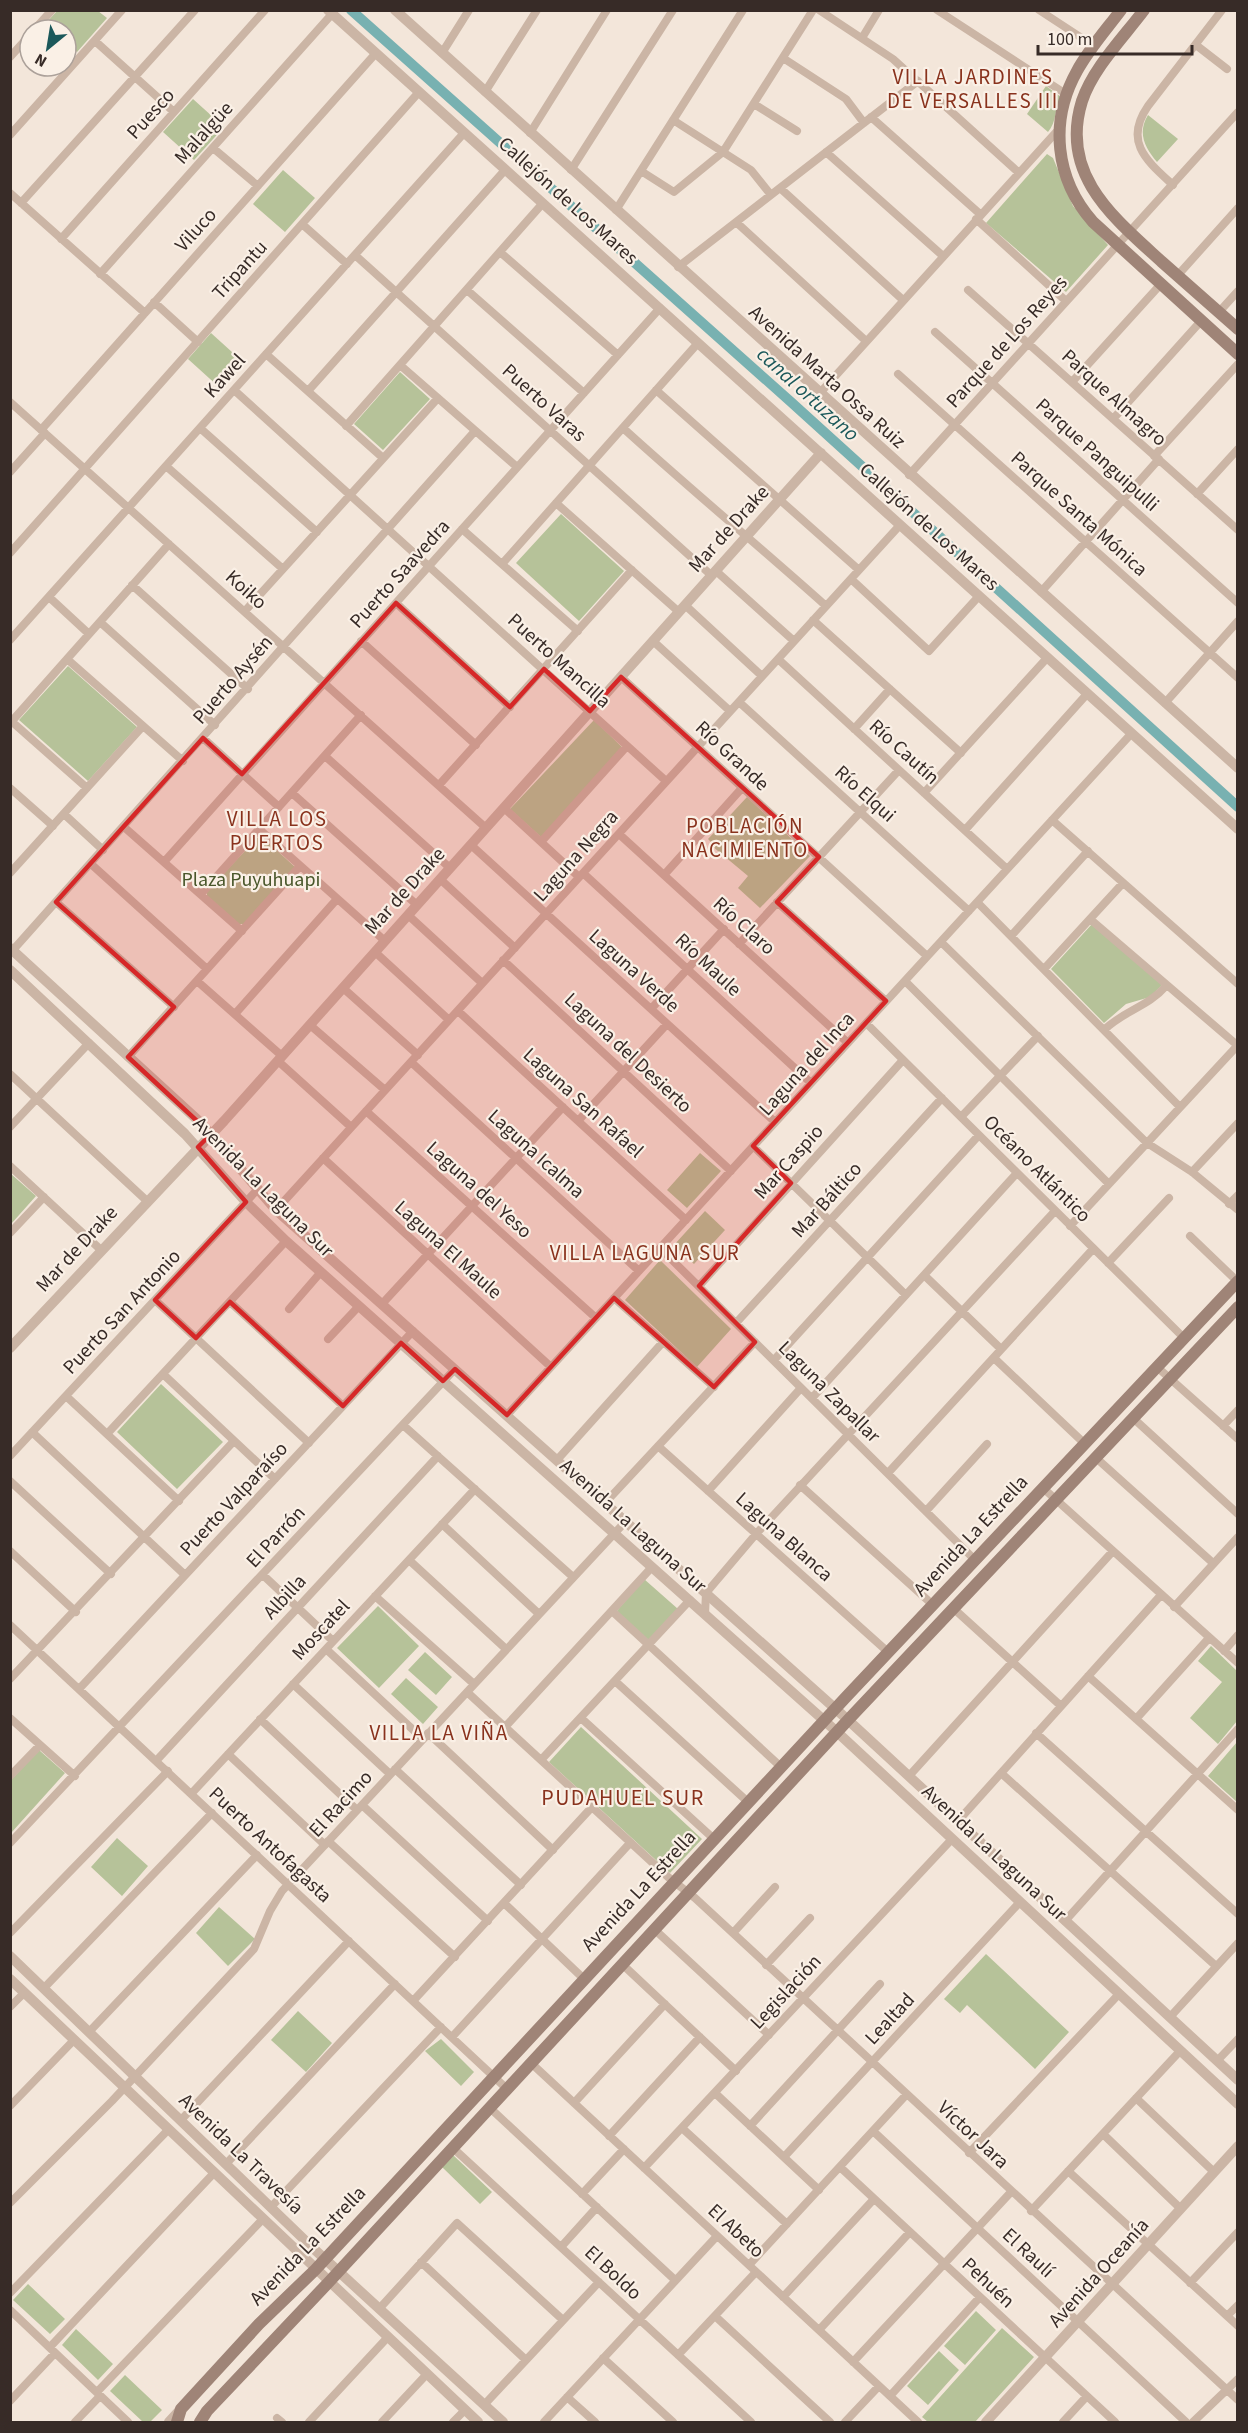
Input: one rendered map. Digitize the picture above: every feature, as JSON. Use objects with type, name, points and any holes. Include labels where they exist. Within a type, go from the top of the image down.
[{"type":"main road","points":[[1121,10],[1078,69],[1066,94],[1059,129],[1063,166],[1074,196],[1086,214],[1117,246],[1238,354]]},
{"type":"main road","points":[[1144,10],[1086,92],[1077,134],[1079,153],[1087,180],[1096,196],[1131,233],[1238,329]]},
{"type":"main road","name":"Avenida La Estrella","points":[[181,2409],[259,2324],[315,2270],[824,1720],[1237,1281]]},
{"type":"main road","name":"Avenida La Estrella","points":[[198,2422],[848,1720],[1238,1307]]},
{"type":"main road","points":[[177,2422],[181,2409]]},
{"type":"main road","points":[[181,2409],[185,2422]]},
{"type":"street","points":[[10,135],[123,10]]},
{"type":"street","points":[[21,203],[195,10]]},
{"type":"street","name":"Puesco","points":[[61,239],[265,10]]},
{"type":"street","points":[[442,53],[469,10]]},
{"type":"street","points":[[485,92],[537,10]]},
{"type":"street","points":[[530,133],[607,10]]},
{"type":"street","points":[[571,170],[673,10]]},
{"type":"street","points":[[616,210],[743,10]]},
{"type":"street","points":[[641,171],[674,192],[723,152],[813,10]]},
{"type":"street","points":[[819,10],[893,59],[1018,172]]},
{"type":"street","points":[[861,38],[879,10]]},
{"type":"street","points":[[937,10],[1066,94]]},
{"type":"street","points":[[1039,10],[1094,46]]},
{"type":"street","points":[[1173,185],[1143,154],[1139,143],[1138,127],[1148,106],[1222,10]]},
{"type":"street","name":"Callejón de Los Mares","points":[[330,12],[1238,829]]},
{"type":"street","name":"Malalgüe","points":[[100,274],[330,12]]},
{"type":"street","name":"Avenida Marta Ossa Ruiz","points":[[398,12],[909,475],[1238,768]]},
{"type":"street","points":[[95,41],[174,112]]},
{"type":"street","points":[[1196,45],[1227,69]]},
{"type":"street","name":"Viluco","points":[[10,472],[154,302],[376,53]]},
{"type":"street","points":[[783,58],[846,99],[978,217],[1066,301]]},
{"type":"street","points":[[678,267],[918,81]]},
{"type":"street","name":"Tripantu","points":[[10,553],[419,92]]},
{"type":"street","points":[[754,104],[798,131]]},
{"type":"street","name":"Parque de Los Reyes","points":[[909,475],[1066,301],[1131,233],[1238,112]]},
{"type":"street","points":[[673,120],[751,170],[771,195]]},
{"type":"street","points":[[819,393],[1059,129]]},
{"type":"street","name":"Kawel","points":[[10,640],[464,133]]},
{"type":"street","points":[[213,147],[258,186]]},
{"type":"street","points":[[826,152],[943,256]]},
{"type":"street","points":[[308,391],[506,170]]},
{"type":"street","points":[[780,188],[903,300]]},
{"type":"street","points":[[10,193],[145,313]]},
{"type":"street","points":[[346,426],[543,203]]},
{"type":"street","points":[[1178,275],[1238,208]]},
{"type":"street","points":[[736,222],[866,341]]},
{"type":"street","points":[[303,224],[347,264]]},
{"type":"street","points":[[500,252],[618,356]]},
{"type":"street","name":"Puerto Varas","points":[[355,255],[589,466],[794,641]]},
{"type":"street","points":[[1072,382],[1160,285]]},
{"type":"street","points":[[466,290],[584,393]]},
{"type":"street","name":"Parque Almagro","points":[[968,290],[1238,530]]},
{"type":"street","points":[[1219,312],[1238,291]]},
{"type":"street","points":[[154,302],[198,342]]},
{"type":"street","name":"Puerto Saavedra","points":[[164,862],[660,308]]},
{"type":"street","points":[[1113,419],[1201,321]]},
{"type":"street","name":"Parque Panguipulli","points":[[935,332],[1238,603]]},
{"type":"street","points":[[502,564],[698,343]]},
{"type":"street","points":[[266,354],[383,458]]},
{"type":"street","points":[[400,364],[517,467]]},
{"type":"street","points":[[1041,592],[1123,500],[1238,364]]},
{"type":"street","name":"Parque Santa Mónica","points":[[898,374],[1238,678]]},
{"type":"street","name":"Puerto Mancilla","points":[[234,390],[666,781]]},
{"type":"street","points":[[656,390],[859,570]]},
{"type":"street","points":[[245,612],[438,398]]},
{"type":"street","name":"Koiko","points":[[10,402],[486,828]]},
{"type":"street","points":[[200,428],[317,532]]},
{"type":"street","points":[[622,428],[826,606]]},
{"type":"street","name":"Puerto Aysén","points":[[12,949],[248,689],[476,431]]},
{"type":"street","points":[[1197,494],[1238,449]]},
{"type":"street","name":"Mar de Drake","points":[[10,1348],[280,1059],[821,453]]},
{"type":"street","points":[[166,466],[283,569]]},
{"type":"street","points":[[556,503],[632,570],[682,608],[762,676]]},
{"type":"street","name":"Laguna Negra","points":[[276,1210],[900,525]]},
{"type":"street","points":[[462,529],[578,631]]},
{"type":"street","points":[[87,788],[11,721],[169,544]]},
{"type":"street","points":[[439,785],[632,570]]},
{"type":"street","points":[[851,579],[929,651],[979,596]]},
{"type":"street","points":[[132,585],[248,689]]},
{"type":"street","points":[[49,597],[89,634]]},
{"type":"street","points":[[396,603],[510,707]]},
{"type":"street","points":[[813,620],[961,753]]},
{"type":"street","points":[[1165,703],[1238,621]]},
{"type":"street","points":[[100,622],[215,725]]},
{"type":"street","points":[[361,641],[477,745]]},
{"type":"street","points":[[653,641],[730,711]]},
{"type":"street","points":[[924,793],[1047,658]]},
{"type":"street","points":[[67,659],[183,761]]},
{"type":"street","name":"Río Cautín","points":[[778,659],[1007,869]]},
{"type":"street","name":"Río Grande","points":[[621,677],[927,956]]},
{"type":"street","points":[[854,729],[890,689]]},
{"type":"street","points":[[965,830],[1087,694]]},
{"type":"street","name":"Río Elqui","points":[[739,702],[969,911]]},
{"type":"street","points":[[201,894],[361,716]]},
{"type":"street","points":[[10,873],[143,726]]},
{"type":"street","name":"Laguna del Inca","points":[[507,1415],[1131,734]]},
{"type":"street","points":[[203,738],[279,807]]},
{"type":"street","points":[[541,842],[627,746]]},
{"type":"street","points":[[325,756],[450,868]]},
{"type":"street","points":[[740,944],[899,770]]},
{"type":"street","points":[[10,788],[53,826]]},
{"type":"street","points":[[664,875],[742,788]]},
{"type":"street","points":[[292,793],[417,905]]},
{"type":"street","name":"Río Maule","points":[[504,808],[688,969],[811,1083]]},
{"type":"street","points":[[64,814],[103,850]]},
{"type":"street","points":[[1052,820],[1238,984]]},
{"type":"street","points":[[124,827],[242,931]]},
{"type":"street","points":[[259,829],[385,941]]},
{"type":"street","name":"Río Claro","points":[[619,834],[848,1043]]},
{"type":"street","name":"Laguna Verde","points":[[471,844],[775,1122]]},
{"type":"street","points":[[1011,936],[1088,851]]},
{"type":"street","points":[[10,856],[19,864]]},
{"type":"street","points":[[91,864],[207,969]]},
{"type":"street","points":[[128,1057],[300,866]]},
{"type":"street","points":[[440,879],[515,948]]},
{"type":"street","points":[[1044,969],[1123,883]]},
{"type":"street","points":[[235,1014],[337,899]]},
{"type":"street","points":[[56,902],[174,1006]]},
{"type":"street","points":[[777,902],[886,1001]]},
{"type":"street","points":[[977,902],[1180,1107]]},
{"type":"street","points":[[408,915],[482,983]]},
{"type":"street","points":[[1070,1226],[1237,1045],[1090,919]]},
{"type":"street","points":[[651,1010],[724,929]]},
{"type":"street","points":[[941,942],[1147,1143],[1192,1172],[1238,1210]]},
{"type":"street","name":"Avenida La Laguna Sur","points":[[12,949],[211,1134],[276,1210],[836,1708],[1238,2080]]},
{"type":"street","points":[[375,952],[449,1020]]},
{"type":"street","name":"Laguna del Desierto","points":[[504,960],[731,1171]]},
{"type":"street","name":"Avenida La Laguna Sur","points":[[10,970],[198,1147],[246,1202],[286,1241],[824,1720],[1238,2104]]},
{"type":"street","points":[[197,981],[235,1014],[351,1127]]},
{"type":"street","points":[[905,981],[1109,1184]]},
{"type":"street","points":[[1104,1030],[1120,1015],[1153,1000],[1167,985]]},
{"type":"street","points":[[343,988],[418,1054]]},
{"type":"street","name":"Laguna San Rafael","points":[[458,1011],[686,1220]]},
{"type":"street","name":"Océano Atlántico","points":[[866,1023],[1184,1338]]},
{"type":"street","points":[[578,1121],[667,1024]]},
{"type":"street","points":[[310,1025],[385,1090]]},
{"type":"street","points":[[961,1118],[1038,1036]]},
{"type":"street","points":[[10,1127],[88,1043]]},
{"type":"street","name":"Mar Caspio","points":[[699,1286],[903,1060]]},
{"type":"street","name":"Laguna Icalma","points":[[411,1062],[639,1271]]},
{"type":"street","points":[[10,1074],[147,1201]]},
{"type":"street","name":"Mar Báltico","points":[[736,1323],[942,1098]]},
{"type":"street","points":[[382,1304],[562,1107]]},
{"type":"street","name":"Laguna del Yeso","points":[[366,1111],[596,1318]]},
{"type":"street","points":[[1192,1172],[1238,1123]]},
{"type":"street","points":[[774,1360],[979,1135]]},
{"type":"street","points":[[753,1146],[906,1294]]},
{"type":"street","name":"Laguna El Maule","points":[[323,1158],[551,1367]]},
{"type":"street","points":[[10,1166],[101,1250]]},
{"type":"street","points":[[812,1398],[1017,1173]]},
{"type":"street","name":"Puerto San Antonio","points":[[10,1456],[257,1190]]},
{"type":"street","points":[[1229,1204],[1238,1195]]},
{"type":"street","points":[[10,1233],[44,1197]]},
{"type":"street","points":[[1108,1263],[1169,1198]]},
{"type":"street","points":[[705,1614],[706,1593],[756,1534],[1055,1211]]},
{"type":"street","points":[[1190,1236],[1237,1281]]},
{"type":"street","points":[[107,1434],[286,1241]]},
{"type":"street","name":"Laguna Zapallar","points":[[660,1248],[975,1560]]},
{"type":"street","points":[[888,1473],[1094,1249]]},
{"type":"street","points":[[289,1309],[321,1272]]},
{"type":"street","points":[[924,1275],[1001,1349]]},
{"type":"street","points":[[614,1298],[714,1387]]},
{"type":"street","points":[[155,1300],[309,1443]]},
{"type":"street","points":[[230,1302],[343,1406]]},
{"type":"street","points":[[328,1339],[359,1306]]},
{"type":"street","name":"Puerto Valparaíso","points":[[79,1689],[413,1331]]},
{"type":"street","points":[[557,1460],[663,1342]]},
{"type":"street","points":[[605,1503],[755,1342]]},
{"type":"street","points":[[994,1358],[1085,1444]]},
{"type":"street","points":[[1157,1367],[1238,1439]]},
{"type":"street","name":"El Parrón","points":[[10,1843],[121,1728],[455,1369]]},
{"type":"street","points":[[163,1374],[275,1479]]},
{"type":"street","points":[[708,1491],[801,1388]]},
{"type":"street","points":[[66,1396],[179,1501]]},
{"type":"street","points":[[1223,1426],[1238,1410]]},
{"type":"street","points":[[1132,1418],[1238,1514]]},
{"type":"street","points":[[403,1425],[573,1577]]},
{"type":"street","points":[[32,1432],[185,1575]]},
{"type":"street","points":[[10,1679],[76,1612],[234,1441]]},
{"type":"street","points":[[926,1511],[987,1444]]},
{"type":"street","name":"Laguna Blanca","points":[[658,1446],[888,1652]]},
{"type":"street","name":"Albilla","points":[[156,1761],[438,1456]]},
{"type":"street","points":[[1095,1457],[1214,1563]]},
{"type":"street","points":[[10,1481],[111,1574]]},
{"type":"street","points":[[800,1485],[933,1605]]},
{"type":"street","points":[[1043,1488],[1238,1664]]},
{"type":"street","name":"Moscatel","points":[[191,1794],[475,1489]]},
{"type":"street","name":"El Racimo","points":[[10,2203],[135,2076],[254,1949],[274,1903],[288,1884],[626,1521]]},
{"type":"street","points":[[442,1524],[539,1614]]},
{"type":"street","points":[[1174,1607],[1238,1537]]},
{"type":"street","points":[[10,1551],[76,1612]]},
{"type":"street","points":[[909,1776],[1113,1551]]},
{"type":"street","points":[[409,1560],[506,1649]]},
{"type":"street","points":[[505,1727],[652,1567]]},
{"type":"street","points":[[263,1575],[333,1641]]},
{"type":"street","points":[[958,1821],[1161,1594]]},
{"type":"street","points":[[375,1596],[474,1684]]},
{"type":"street","points":[[541,1760],[690,1600]]},
{"type":"street","points":[[953,1608],[1061,1706]]},
{"type":"street","points":[[612,1611],[781,1767]]},
{"type":"street","name":"Puerto Antofagasta","points":[[10,1625],[507,2089]]},
{"type":"street","points":[[1224,1651],[1238,1635]]},
{"type":"street","points":[[1136,1719],[1209,1638]]},
{"type":"street","points":[[326,1649],[553,1850]]},
{"type":"street","points":[[1088,1676],[1238,1810]]},
{"type":"street","points":[[615,1681],[748,1802]]},
{"type":"street","points":[[293,1684],[521,1885]]},
{"type":"street","name":"Víctor Jara","points":[[467,1692],[630,1843],[733,1933],[969,2154],[1238,2400]]},
{"type":"street","points":[[10,1718],[75,1776]]},
{"type":"street","points":[[581,1718],[714,1839]]},
{"type":"street","points":[[260,1719],[488,1921]]},
{"type":"street","points":[[1065,1920],[1238,1729]]},
{"type":"street","points":[[1036,1733],[1238,1914]]},
{"type":"street","points":[[10,1776],[40,1745]]},
{"type":"street","points":[[228,1754],[454,1957]]},
{"type":"street","points":[[10,1934],[168,1771]]},
{"type":"street","points":[[1001,1773],[1216,1966]]},
{"type":"street","points":[[413,2001],[592,1807]]},
{"type":"street","points":[[44,1988],[212,1813]]},
{"type":"street","name":"Legislación","points":[[644,2168],[952,1839]]},
{"type":"street","points":[[452,2037],[630,1843]]},
{"type":"street","points":[[89,2032],[257,1855]]},
{"type":"street","points":[[733,1933],[775,1887]]},
{"type":"street","name":"Lealtad","points":[[784,2157],[1020,1902]]},
{"type":"street","points":[[504,1903],[584,1979]]},
{"type":"street","points":[[766,1965],[810,1918]]},
{"type":"street","points":[[654,1929],[769,2035]]},
{"type":"street","points":[[181,2120],[349,1941]]},
{"type":"street","points":[[1170,2017],[1238,1943]]},
{"type":"street","name":"Avenida La Travesía","points":[[10,1956],[325,2259],[503,2422]]},
{"type":"street","points":[[622,1964],[736,2070]]},
{"type":"street","name":"Avenida La Travesía","points":[[10,1979],[328,2283],[478,2422]]},
{"type":"street","points":[[226,2164],[395,1984]]},
{"type":"street","points":[[750,2126],[880,1984]]},
{"type":"street","points":[[10,2007],[24,1992]]},
{"type":"street","points":[[969,2154],[1119,1994]]},
{"type":"street","points":[[574,2103],[665,2004]]},
{"type":"street","points":[[271,2207],[441,2027]]},
{"type":"street","points":[[609,2136],[700,2037]]},
{"type":"street","points":[[1217,2061],[1238,2039]]},
{"type":"street","points":[[10,2106],[74,2040]]},
{"type":"street","points":[[1031,2211],[1180,2051]]},
{"type":"street","name":"El Abeto","points":[[531,2063],[918,2422]]},
{"type":"street","points":[[715,2093],[819,2190]]},
{"type":"street","points":[[749,2265],[906,2095]]},
{"type":"street","points":[[1136,2098],[1214,2172]]},
{"type":"street","points":[[490,2108],[675,2280]]},
{"type":"street","points":[[682,2128],[787,2224]]},
{"type":"street","points":[[10,2293],[168,2130]]},
{"type":"street","name":"El Raulí","points":[[873,2131],[1186,2422]]},
{"type":"street","points":[[1103,2134],[1181,2208]]},
{"type":"street","name":"Avenida Oceanía","points":[[986,2422],[1238,2146]]},
{"type":"street","name":"El Boldo","points":[[453,2148],[751,2422]]},
{"type":"street","points":[[582,2194],[624,2149]]},
{"type":"street","name":"Pehuén","points":[[840,2167],[1115,2422]]},
{"type":"street","points":[[1068,2171],[1238,2326]]},
{"type":"street","points":[[10,2401],[52,2350],[213,2174]]},
{"type":"street","points":[[853,2362],[1011,2192]]},
{"type":"street","points":[[783,2297],[874,2199]]},
{"type":"street","points":[[561,2247],[597,2207]]},
{"type":"street","points":[[75,2422],[98,2394],[262,2220]]},
{"type":"street","points":[[379,2308],[457,2223],[563,2320]]},
{"type":"street","points":[[819,2330],[910,2232]]},
{"type":"street","points":[[1190,2283],[1238,2232]]},
{"type":"street","points":[[544,2422],[717,2236]]},
{"type":"street","points":[[421,2262],[526,2360]]},
{"type":"street","points":[[678,2355],[756,2272]]},
{"type":"street","points":[[484,2405],[599,2282]]},
{"type":"street","points":[[890,2396],[980,2297]]},
{"type":"street","points":[[1227,2316],[1238,2305]]},
{"type":"street","points":[[11,2310],[128,2422]]},
{"type":"street","points":[[715,2316],[830,2422]]},
{"type":"street","points":[[309,2422],[387,2338]]},
{"type":"street","points":[[603,2358],[673,2422]]},
{"type":"street","points":[[382,2422],[426,2375]]},
{"type":"street","points":[[1193,2422],[1238,2379]]},
{"type":"street","points":[[845,2422],[879,2386]]},
{"type":"street","points":[[567,2397],[595,2422]]},
{"type":"street","points":[[1063,2422],[1087,2397]]},
{"type":"street","name":"Avenida La Estrella","points":[[169,2422],[181,2409]]},
{"type":"street","points":[[453,2422],[465,2410]]},
{"type":"highlighted area","points":[[396,603],[510,707],[544,669],[590,711],[621,677],[819,857],[777,902],[886,1001],[753,1146],[791,1183],[699,1286],[755,1342],[714,1387],[614,1298],[507,1415],[455,1369],[443,1381],[401,1343],[343,1406],[230,1302],[196,1338],[155,1300],[246,1202],[198,1147],[211,1134],[128,1057],[174,1007],[56,902],[203,738],[242,774]]},
{"type":"green space","points":[[57,11],[98,11],[107,18],[78,51],[78,18],[51,18]]},
{"type":"green space","points":[[1046,86],[1061,97],[1053,124],[1048,132],[1027,114]]},
{"type":"green space","points":[[193,99],[224,127],[194,160],[163,132]]},
{"type":"green space","points":[[1148,115],[1178,139],[1157,162],[1144,140],[1143,128]]},
{"type":"green space","points":[[1047,154],[1053,158],[1073,206],[1108,245],[1066,292],[986,223]]},
{"type":"green space","points":[[283,170],[315,198],[285,232],[253,204]]},
{"type":"green space","points":[[211,333],[243,362],[220,388],[188,359]]},
{"type":"green space","points":[[400,372],[430,399],[383,450],[354,424]]},
{"type":"green space","points":[[561,514],[624,571],[579,621],[516,563]]},
{"type":"green space","points":[[68,666],[137,727],[88,781],[19,720]]},
{"type":"green space","points":[[594,720],[623,748],[541,837],[510,809]]},
{"type":"green space","points":[[747,797],[810,856],[760,908],[738,888],[748,876],[712,846],[713,844],[708,839]]},
{"type":"green space","name":"Plaza Puyuhuapi","points":[[260,835],[295,867],[244,924],[239,924],[207,896],[207,891]]},
{"type":"green space","points":[[1092,924],[1162,985],[1150,997],[1126,1004],[1104,1023],[1051,969]]},
{"type":"green space","points":[[700,1153],[721,1171],[687,1208],[667,1190]]},
{"type":"green space","points":[[11,1174],[36,1196],[11,1224]]},
{"type":"green space","points":[[705,1211],[725,1230],[694,1264],[674,1245]]},
{"type":"green space","points":[[660,1260],[731,1329],[697,1367],[625,1300]]},
{"type":"green space","points":[[161,1384],[223,1442],[177,1489],[117,1432]]},
{"type":"green space","points":[[644,1579],[678,1609],[649,1641],[616,1612]]},
{"type":"green space","points":[[378,1606],[419,1646],[379,1688],[337,1648]]},
{"type":"green space","points":[[1211,1646],[1237,1671],[1237,1721],[1218,1744],[1190,1718],[1222,1682],[1198,1661]]},
{"type":"green space","points":[[425,1652],[452,1677],[436,1695],[408,1670]]},
{"type":"green space","points":[[406,1678],[438,1707],[423,1724],[391,1694]]},
{"type":"green space","points":[[581,1727],[702,1839],[670,1873],[549,1762]]},
{"type":"green space","points":[[1237,1742],[1237,1802],[1208,1776]]},
{"type":"green space","points":[[39,1750],[65,1773],[11,1833],[10,1781]]},
{"type":"green space","points":[[117,1838],[148,1866],[122,1896],[91,1867]]},
{"type":"green space","points":[[219,1907],[255,1939],[228,1966],[196,1933]]},
{"type":"green space","points":[[986,1954],[1069,2032],[1035,2069],[967,2005],[960,2013],[944,1999]]},
{"type":"green space","points":[[298,2011],[332,2043],[306,2072],[271,2040]]},
{"type":"green space","points":[[441,2039],[474,2072],[461,2086],[425,2051]]},
{"type":"green space","points":[[453,2155],[492,2192],[480,2204],[442,2167]]},
{"type":"green space","points":[[28,2284],[65,2319],[50,2334],[13,2300]]},
{"type":"green space","points":[[976,2311],[996,2330],[965,2365],[944,2346]]},
{"type":"green space","points":[[1002,2328],[1034,2357],[975,2422],[928,2422],[922,2417]]},
{"type":"green space","points":[[76,2329],[113,2364],[98,2380],[62,2345]]},
{"type":"green space","points":[[939,2351],[959,2370],[928,2405],[907,2386]]},
{"type":"green space","points":[[125,2375],[162,2410],[150,2422],[143,2422],[110,2391]]},
{"type":"waterway","name":"canal ortuzano","points":[[351,10],[791,402],[1238,807]]},
{"type":"district","name":"VILLA JARDINES DE VERSALLES III","points":[[973,89]]},
{"type":"district","name":"VILLA LOS PUERTOS","points":[[277,831]]},
{"type":"district","name":"POBLACIÓN NACIMIENTO","points":[[745,838]]},
{"type":"district","name":"VILLA LAGUNA SUR","points":[[645,1253]]},
{"type":"district","name":"VILLA LA VIÑA","points":[[439,1733]]},
{"type":"district","name":"PUDAHUEL SUR","points":[[623,1798]]}]
